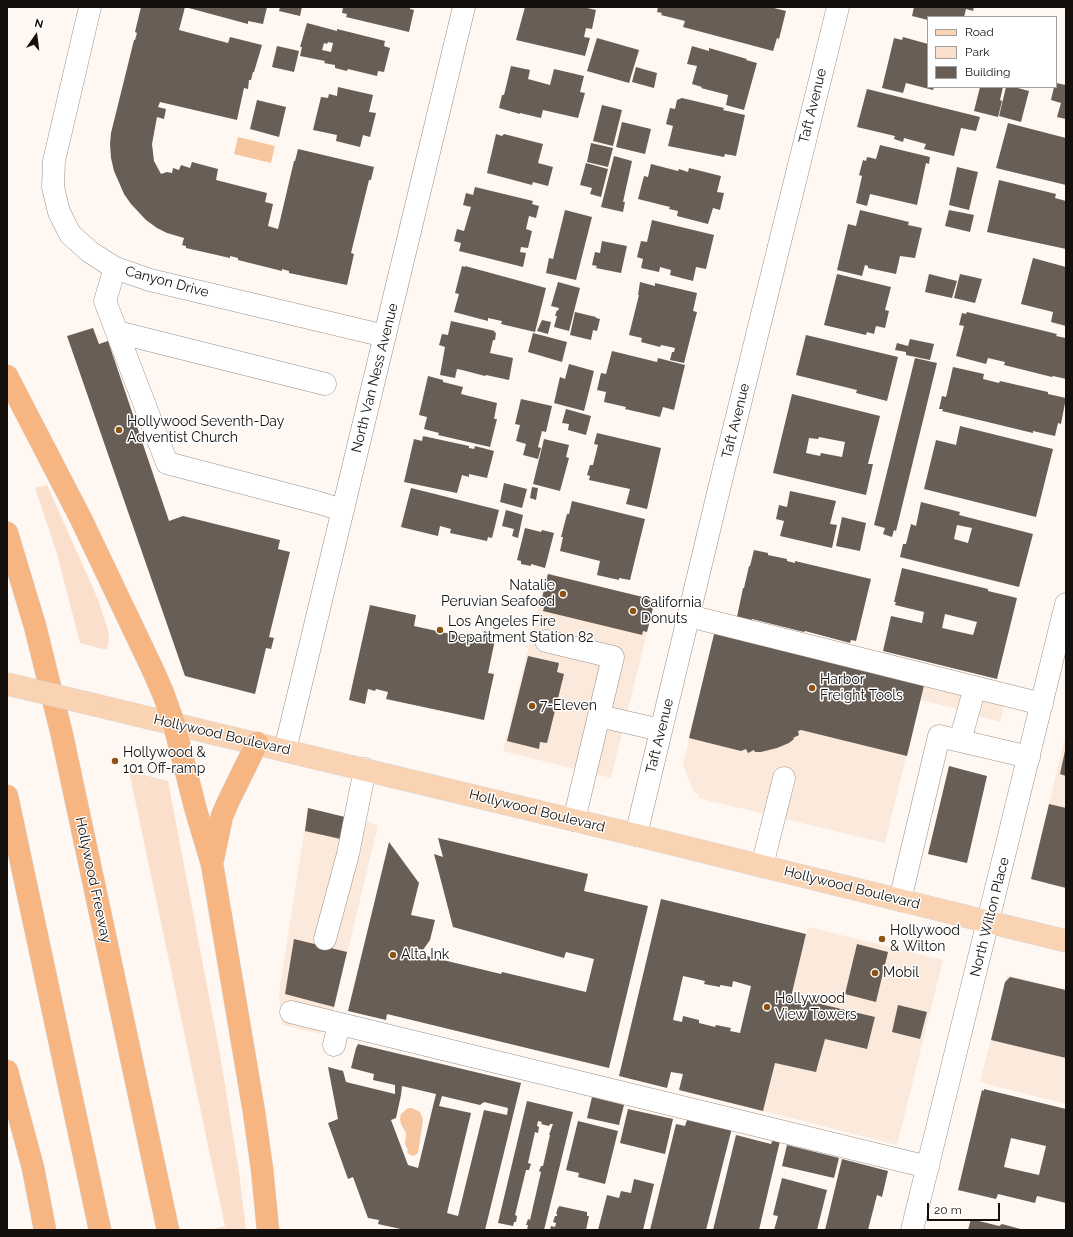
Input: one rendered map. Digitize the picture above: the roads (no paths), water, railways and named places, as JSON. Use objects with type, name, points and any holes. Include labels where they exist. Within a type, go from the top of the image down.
[{"type":"highway","points":[[7,376],[81,518],[150,663],[174,724],[195,807],[212,864],[254,1112],[262,1169],[268,1230]]},
{"type":"highway","name":"Hollywood Freeway","points":[[7,533],[35,626],[62,735],[168,1230]]},
{"type":"highway","points":[[212,864],[222,816],[257,743]]},
{"type":"highway","points":[[7,796],[100,1230]]},
{"type":"highway","points":[[7,1071],[33,1168],[44,1224]]},
{"type":"main road","name":"Hollywood Boulevard","points":[[7,684],[365,769],[1066,941]]},
{"type":"street","name":"Canyon Drive","points":[[90,7],[54,160],[53,187],[59,212],[70,234],[90,252],[115,268],[150,280],[385,336]]},
{"type":"street","name":"North Van Ness Avenue","points":[[285,750],[464,7]]},
{"type":"street","name":"Taft Avenue","points":[[636,835],[688,616],[838,7]]},
{"type":"street","points":[[115,268],[105,301],[167,463],[343,510]]},
{"type":"street","points":[[117,332],[325,384]]},
{"type":"street","name":"North Wilton Place","points":[[912,1230],[1066,604]]},
{"type":"street","points":[[688,616],[1042,704]]},
{"type":"street","points":[[546,641],[614,657],[574,820]]},
{"type":"street","points":[[960,741],[975,688]]},
{"type":"street","points":[[599,716],[661,730]]},
{"type":"street","points":[[900,900],[939,736],[1029,757]]},
{"type":"street","points":[[325,939],[348,854],[365,769]]},
{"type":"street","points":[[762,866],[784,778]]},
{"type":"street","points":[[291,1012],[336,1034],[928,1168]]},
{"type":"place","name":"Hollywood Seventh-Day Adventist Church","points":[[119,430]]},
{"type":"place","name":"Natalie Peruvian Seafood","points":[[563,594]]},
{"type":"place","name":"California Donuts","points":[[633,611]]},
{"type":"place","name":"Los Angeles Fire Department Station 82","points":[[440,630]]},
{"type":"place","name":"Harbor Freight Tools","points":[[812,688]]},
{"type":"place","name":"7-Eleven","points":[[532,706]]},
{"type":"place","name":"Hollywood & 101 Off-ramp","points":[[115,761]]},
{"type":"place","name":"Hollywood & Wilton","points":[[882,939]]},
{"type":"place","name":"Alta Ink","points":[[393,955]]},
{"type":"place","name":"Mobil","points":[[875,973]]},
{"type":"place","name":"Hollywood View Towers","points":[[767,1007]]}]
